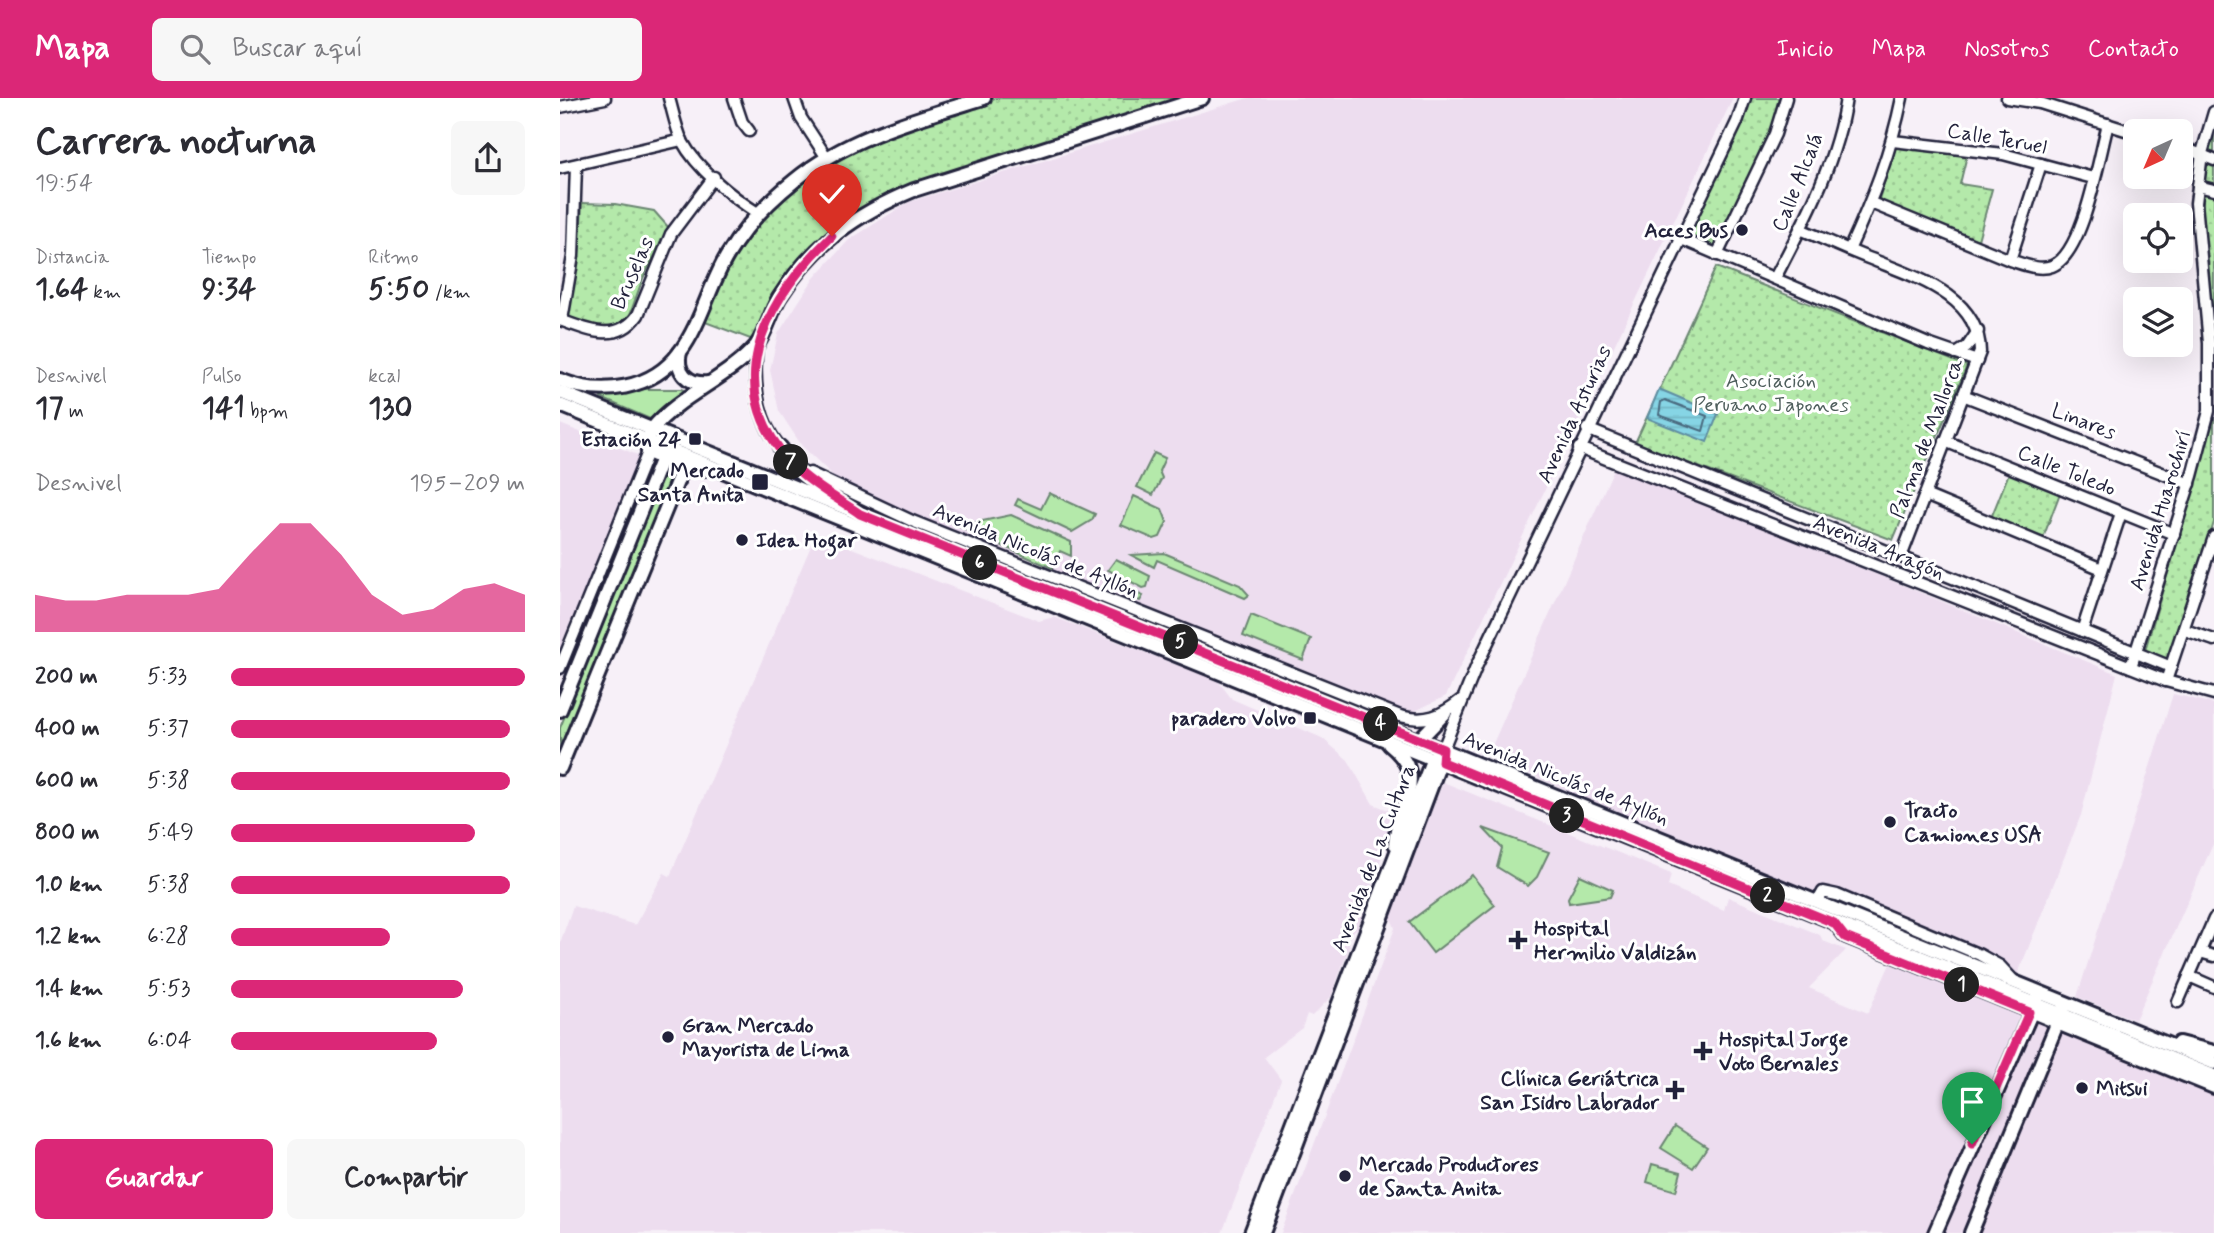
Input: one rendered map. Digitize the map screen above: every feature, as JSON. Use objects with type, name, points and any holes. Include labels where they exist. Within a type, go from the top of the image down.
[{"type":"main road","points":[[560,380],[599,390],[639,383],[660,371],[680,352],[727,255],[758,214],[795,179],[828,158],[884,131],[970,100],[984,98]]},
{"type":"main road","points":[[716,470],[683,467],[662,458],[649,441],[708,383],[757,345],[779,299],[798,272],[832,236],[871,208],[914,190],[1202,98]]},
{"type":"main road","points":[[680,352],[679,368],[684,376],[691,382],[708,383]]},
{"type":"main road","name":"Avenida Nicolás de Ayllón","points":[[560,392],[649,441],[860,514],[1419,740],[1439,756],[1834,923],[2061,1012],[2214,1076]]},
{"type":"main road","name":"Avenida Nicolás de Ayllón","points":[[560,405],[1381,737],[1820,897],[1944,965],[2013,980],[2035,1002]]},
{"type":"main road","points":[[780,447],[811,481],[860,514]]},
{"type":"main road","points":[[560,710],[662,458]]},
{"type":"main road","points":[[560,768],[683,467]]},
{"type":"main road","points":[[1419,740],[1445,713]]},
{"type":"main road","points":[[1381,737],[1406,760],[1412,777],[1396,831],[1395,856]]},
{"type":"main road","name":"Avenida de La Cultura","points":[[1263,1233],[1395,856],[1439,756]]},
{"type":"main road","name":"Avenida de La Cultura","points":[[1251,1233],[1439,756]]},
{"type":"main road","points":[[1935,1233],[2035,1002]]},
{"type":"main road","points":[[1971,1233],[2061,1012]]},
{"type":"main road","name":"Avenida Nicolás de Ayllón","points":[[2061,1012],[2151,1038],[2214,1063]]},
{"type":"main road","name":"Avenida Nicolás de Ayllón","points":[[2061,1012],[2214,1087]]},
{"type":"main road","points":[[2151,1038],[2214,1052]]},
{"type":"street","points":[[560,107],[605,98]]},
{"type":"street","points":[[669,98],[682,140],[714,177],[758,214]]},
{"type":"street","points":[[734,98],[741,122],[749,131]]},
{"type":"street","points":[[794,98],[801,118],[828,158]]},
{"type":"street","name":"Avenida Asturias","points":[[1439,756],[1461,700],[1587,429],[1737,122],[1745,98]]},
{"type":"street","points":[[1717,255],[1775,134],[1786,98]]},
{"type":"street","name":"Calle Alcalá","points":[[1775,278],[1800,229],[1836,140],[1846,98]]},
{"type":"street","points":[[1849,250],[1871,203],[1893,141],[1902,98]]},
{"type":"street","points":[[2007,98],[2041,101],[2123,128]]},
{"type":"street","name":"Avenida Huarochirí","points":[[2130,667],[2190,484],[2210,405],[2209,343],[2196,203],[2202,153],[2214,112]]},
{"type":"street","points":[[1871,203],[2010,260],[2032,267],[2050,267],[2064,260],[2078,235],[2108,124]]},
{"type":"street","points":[[560,168],[682,140]]},
{"type":"street","name":"Calle Teruel","points":[[1893,141],[2003,154],[2093,178]]},
{"type":"street","points":[[2193,150],[2214,160]]},
{"type":"street","points":[[2010,260],[2042,164]]},
{"type":"street","points":[[561,320],[573,256],[576,166]]},
{"type":"street","name":"Bruselas","points":[[561,320],[605,333],[618,332],[631,325],[671,234],[714,177]]},
{"type":"street","points":[[2198,186],[2214,190]]},
{"type":"street","points":[[1800,229],[1944,291],[1971,318],[1978,331],[1967,347],[1956,354]]},
{"type":"street","points":[[1679,238],[1956,354],[1977,360]]},
{"type":"street","name":"Palma de Mallorca","points":[[1901,557],[1980,352],[1978,331]]},
{"type":"street","points":[[757,345],[754,374],[757,395],[762,413],[780,447]]},
{"type":"street","name":"Linares","points":[[1963,395],[2190,484]]},
{"type":"street","name":"Avenida Aragón","points":[[1587,429],[2171,667]]},
{"type":"street","points":[[560,668],[649,441]]},
{"type":"street","name":"Calle Toledo","points":[[1945,441],[2174,534]]},
{"type":"street","name":"Avenida Nicolás de Ayllón","points":[[780,447],[821,480],[912,521],[1026,564],[1090,593],[1400,716],[1425,720],[1445,713]]},
{"type":"street","name":"Avenida Aragón","points":[[1579,448],[2166,681],[2214,694]]},
{"type":"street","points":[[1925,495],[2102,569]]},
{"type":"street","points":[[2082,631],[2121,513]]},
{"type":"street","points":[[2166,681],[2214,537]]},
{"type":"street","points":[[2185,630],[2214,640]]},
{"type":"street","points":[[1445,713],[1461,700]]},
{"type":"street","name":"Avenida Nicolás de Ayllón","points":[[1820,897],[1929,934],[1980,955],[2000,967],[2013,980]]},
{"type":"street","points":[[2178,1002],[2214,919]]},
{"type":"street","name":"Avenida Nicolás de Ayllón","points":[[1834,923],[1845,937],[1944,965]]},
{"type":"street","points":[[2200,952],[2214,956]]},
{"type":"street","points":[[2189,976],[2214,987]]},
{"type":"shaded area","points":[[1248,98],[1733,98],[1446,696],[1409,714],[847,489],[802,446],[779,411],[770,370],[778,334],[814,278],[849,240],[909,202]]},
{"type":"shaded area","points":[[560,424],[640,456],[560,653]]},
{"type":"shaded area","points":[[1615,466],[2117,674],[2081,815],[2006,1004],[2214,1091],[2214,1233],[1281,1233],[1395,928],[1390,916],[1443,782],[1671,874],[1668,886],[1724,910],[1728,897],[1820,935],[1823,941],[1846,950],[1809,988],[1868,1013],[1890,964],[1889,934],[1488,755]]},
{"type":"shaded area","points":[[816,534],[1039,621],[1054,617],[1218,681],[1232,699],[1322,738],[1348,760],[1373,804],[1396,813],[1358,928],[1344,938],[1350,945],[1331,997],[1312,1016],[1307,1014],[1302,1028],[1264,1057],[1281,1080],[1222,1233],[560,1233],[560,943],[573,906],[635,925],[664,873],[670,876]]},
{"type":"shaded area","points":[[2173,694],[2214,704],[2214,842],[2135,1020],[2077,997]]},
{"type":"green space","points":[[995,98],[1202,98],[895,191],[870,204],[827,234],[809,251],[778,291],[753,340],[700,320],[733,255],[761,214],[801,180],[852,146]]},
{"type":"green space","points":[[1749,98],[1782,98],[1772,134],[1716,251],[1686,237],[1745,114]]},
{"type":"green space","points":[[2214,122],[2214,359],[2202,217],[2205,160]]},
{"type":"green space","points":[[1896,146],[1967,155],[1960,184],[1992,189],[1978,240],[1878,202]]},
{"type":"green space","points":[[582,203],[615,204],[654,211],[669,228],[643,278],[628,320],[608,329],[568,318],[580,246]]},
{"type":"green space","name":"Asociación Peruano Japones","points":[[1716,267],[1967,366],[1893,540],[1635,443]]},
{"type":"green space","points":[[636,389],[681,389],[690,393],[650,419],[601,398],[603,394]]},
{"type":"green space","points":[[2214,418],[2214,522],[2183,627],[2167,663],[2145,650]]},
{"type":"green space","points":[[1154,453],[1165,458],[1159,471],[1162,478],[1153,495],[1137,487]]},
{"type":"green space","points":[[2009,473],[2060,493],[2043,538],[1991,518]]},
{"type":"green space","points":[[662,475],[671,479],[560,755],[560,728]]},
{"type":"green space","points":[[1049,493],[1095,514],[1092,520],[1072,532],[1015,505],[1018,499],[1041,509]]},
{"type":"green space","points":[[1134,496],[1162,509],[1167,522],[1160,537],[1154,539],[1121,525]]},
{"type":"green space","points":[[1011,515],[1071,542],[1071,556],[1060,551],[1052,568],[958,526],[961,518],[973,523]]},
{"type":"green space","points":[[1164,553],[1240,585],[1249,595],[1245,598],[1157,560],[1154,567],[1131,555]]},
{"type":"green space","points":[[1116,559],[1150,576],[1147,587],[1143,588],[1108,570]]},
{"type":"green space","points":[[1111,582],[1143,596],[1140,601],[1109,587]]},
{"type":"green space","points":[[1251,615],[1311,639],[1303,660],[1243,636]]},
{"type":"green space","points":[[1483,828],[1549,852],[1537,877],[1528,886],[1497,867],[1502,848]]},
{"type":"green space","points":[[1472,875],[1495,905],[1433,953],[1409,922]]},
{"type":"green space","points":[[1580,875],[1613,890],[1610,897],[1569,903],[1568,898]]},
{"type":"green space","points":[[1675,1126],[1707,1147],[1693,1168],[1661,1148]]},
{"type":"green space","points":[[1652,1164],[1681,1172],[1676,1191],[1647,1182]]},
{"type":"water","points":[[1659,389],[1718,414],[1707,442],[1647,418]]},
{"type":"place","name":"Acces Bus","points":[[1742,230]]},
{"type":"place","name":"Estación 24","points":[[695,439]]},
{"type":"place","name":"Mercado Santa Anita","points":[[760,482]]},
{"type":"place","name":"Idea Hogar","points":[[742,540]]},
{"type":"place","name":"paradero Volvo","points":[[1310,718]]},
{"type":"place","name":"Tracto Camiones USA","points":[[1890,822]]},
{"type":"place","name":"Hospital Hermilio Valdizán","points":[[1518,940]]},
{"type":"place","name":"Gran Mercado Mayorista de Lima","points":[[668,1037]]},
{"type":"place","name":"Hospital Jorge Voto Bernales","points":[[1703,1051]]},
{"type":"place","name":"Mitsui","points":[[2082,1088]]},
{"type":"place","name":"Clínica Geriátrica San Isidro Labrador","points":[[1675,1090]]},
{"type":"place","name":"Mercado Productores de Santa Anita","points":[[1345,1176]]},
{"type":"route","points":[[832,236],[798,272],[779,299],[757,345],[754,374],[762,413],[780,447],[798,471],[860,514],[1443,749],[1442,762],[1502,789],[1834,923],[1845,937],[2029,1012],[1972,1144]]}]
